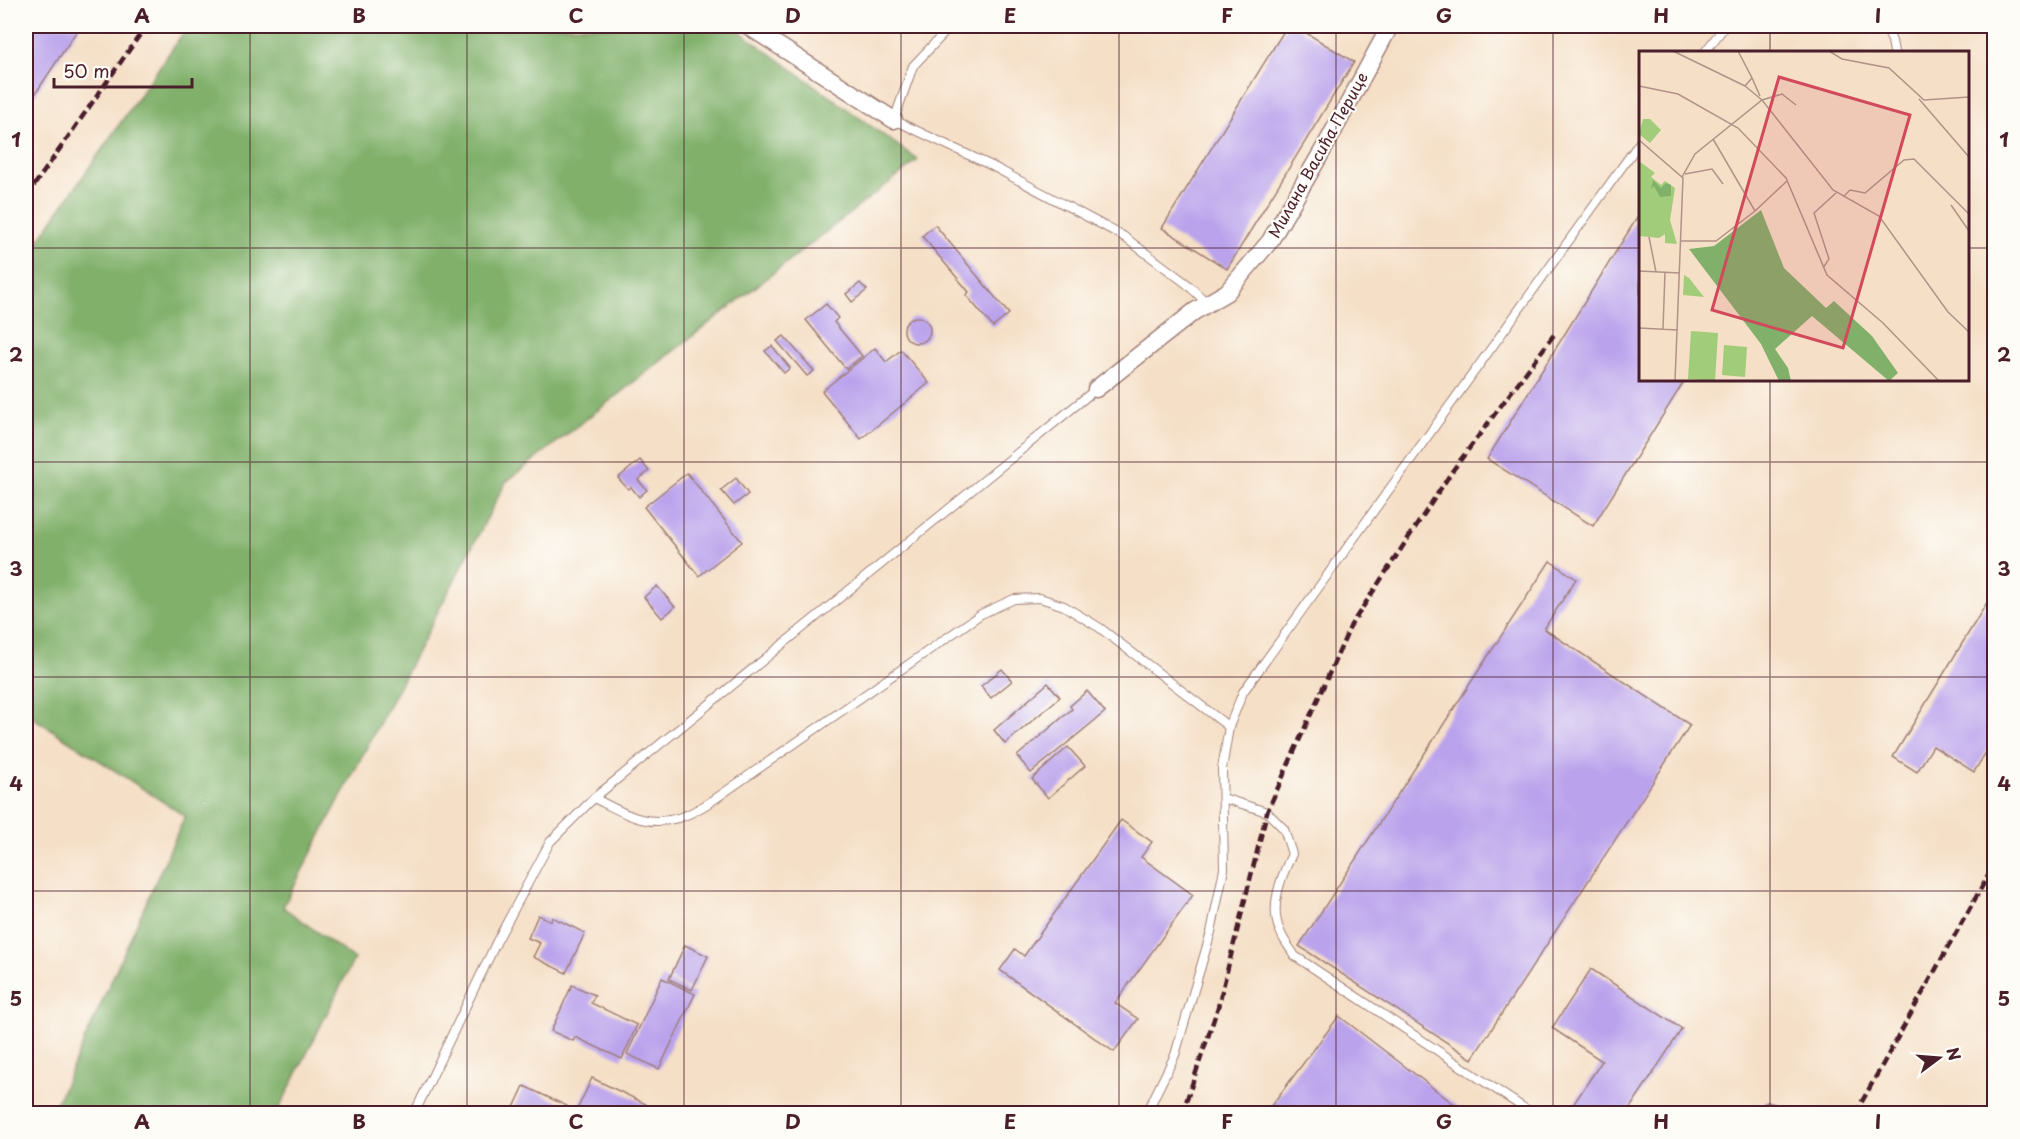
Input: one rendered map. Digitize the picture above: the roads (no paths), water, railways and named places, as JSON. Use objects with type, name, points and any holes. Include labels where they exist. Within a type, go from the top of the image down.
[{"type":"street","points":[[748,26],[894,120]]},
{"type":"street","name":"Милана Васића Перице","points":[[1096,388],[1195,311],[1227,292],[1270,242],[1390,26]]},
{"type":"lane","points":[[951,26],[912,66],[894,120],[992,166],[1123,236],[1187,284],[1208,304]]},
{"type":"lane","points":[[1706,51],[1725,26]]},
{"type":"lane","points":[[1885,26],[1894,51]]},
{"type":"lane","points":[[1146,1113],[1175,1055],[1211,932],[1224,869],[1222,769],[1229,727],[1243,692],[1639,145]]},
{"type":"lane","points":[[414,1113],[497,941],[550,842],[594,798],[1096,388]]},
{"type":"lane","points":[[594,798],[633,818],[656,821],[679,818],[712,801],[981,614],[1014,599],[1040,598],[1064,606],[1100,628],[1229,727]]},
{"type":"lane","points":[[1223,798],[1267,812],[1284,829],[1292,854],[1280,881],[1276,916],[1280,931],[1294,956],[1533,1113]]},
{"type":"railway","points":[[26,197],[146,26]]},
{"type":"railway","points":[[1182,1114],[1218,1007],[1267,812],[1351,625],[1453,470],[1556,332]]},
{"type":"railway","points":[[1855,1114],[1994,865]]}]
